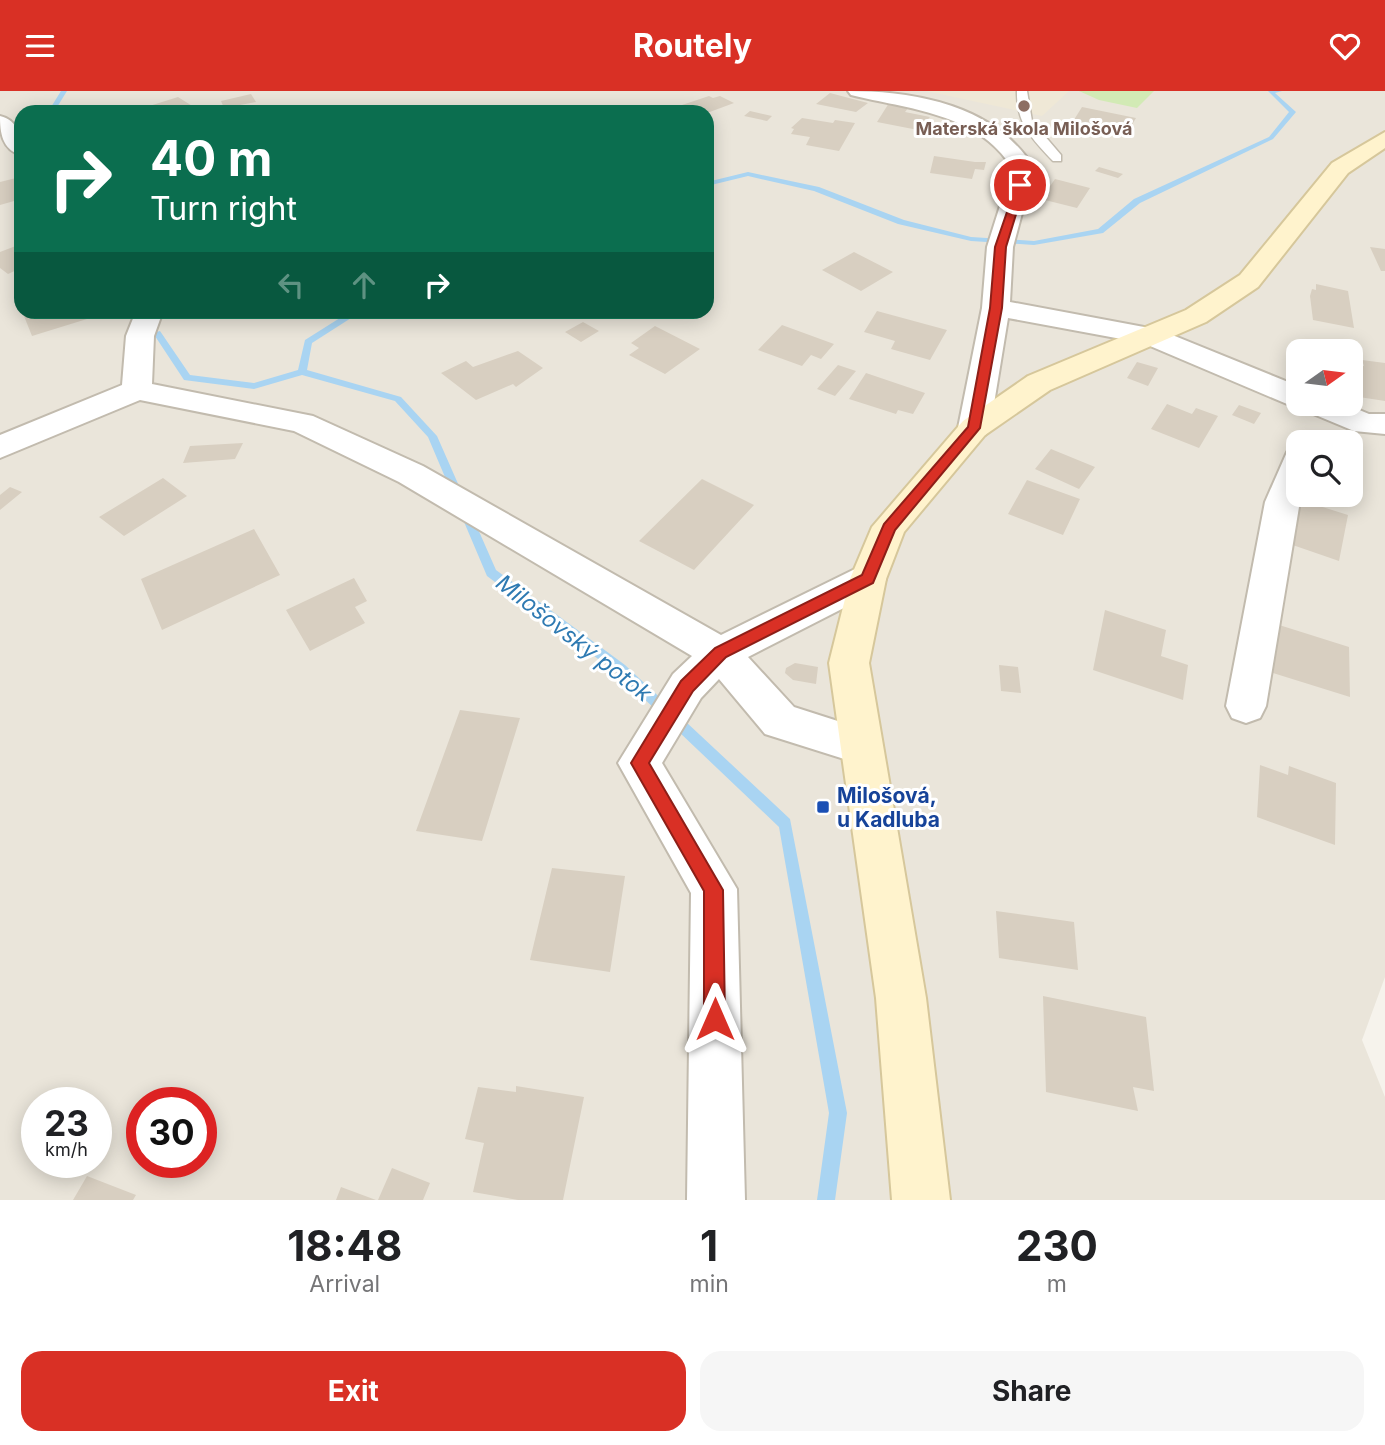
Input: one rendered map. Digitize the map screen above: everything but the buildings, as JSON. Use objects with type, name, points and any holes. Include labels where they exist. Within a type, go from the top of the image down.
[{"type":"street","points":[[858,91],[952,114],[1009,146],[1018,155],[1023,168],[1003,237],[996,308],[974,428]]},
{"type":"street","points":[[0,122],[14,139]]},
{"type":"street","points":[[921,1200],[901,998],[849,663],[868,579],[889,527],[974,428],[1038,383],[1196,316],[1249,281],[1340,169],[1385,138]]},
{"type":"street","points":[[996,308],[1150,337],[1286,393]]},
{"type":"street","points":[[137,390],[145,324]]},
{"type":"street","points":[[0,447],[137,390],[302,423],[411,474],[500,523],[720,653],[780,722],[860,746]]},
{"type":"street","points":[[1347,417],[1365,424],[1385,424]]},
{"type":"street","points":[[1246,706],[1286,492]]},
{"type":"street","points":[[716,1200],[713,890],[639,763],[687,686],[720,653],[868,579]]},
{"type":"lane","points":[[1022,91],[1020,112],[1025,123],[1057,159]]},
{"type":"shaded area","points":[[0,91],[1385,91],[1385,977],[1362,1040],[1385,1097],[1385,1200],[0,1200]]},
{"type":"shaded area","name":"Materská škola Milošová","points":[[926,91],[1069,91],[1042,116]]},
{"type":"green space","points":[[1079,91],[1154,91],[1137,108],[1099,100]]},
{"type":"waterway","points":[[55,105],[64,91]]},
{"type":"waterway","name":"Milošovský potok","points":[[714,182],[748,174],[816,189],[901,222],[971,239],[1034,243],[1100,231],[1137,201],[1271,138],[1293,112],[1270,92],[1279,91]]},
{"type":"waterway","name":"Milošovský potok","points":[[302,372],[308,342],[345,319]]},
{"type":"waterway","points":[[157,333],[187,378],[254,386],[302,372]]},
{"type":"waterway","name":"Milošovský potok","points":[[302,372],[398,399],[432,436],[491,573],[621,669],[785,824],[838,1113],[826,1200]]},
{"type":"place","name":"Materská škola Milošová","points":[[1024,106]]},
{"type":"place","name":"Milošová, u Kadluba","points":[[823,807]]},
{"type":"route","points":[[715,1019],[713,890],[639,763],[687,686],[720,653],[868,579],[889,527],[974,428],[996,308],[1000,247],[1020,185]]}]
